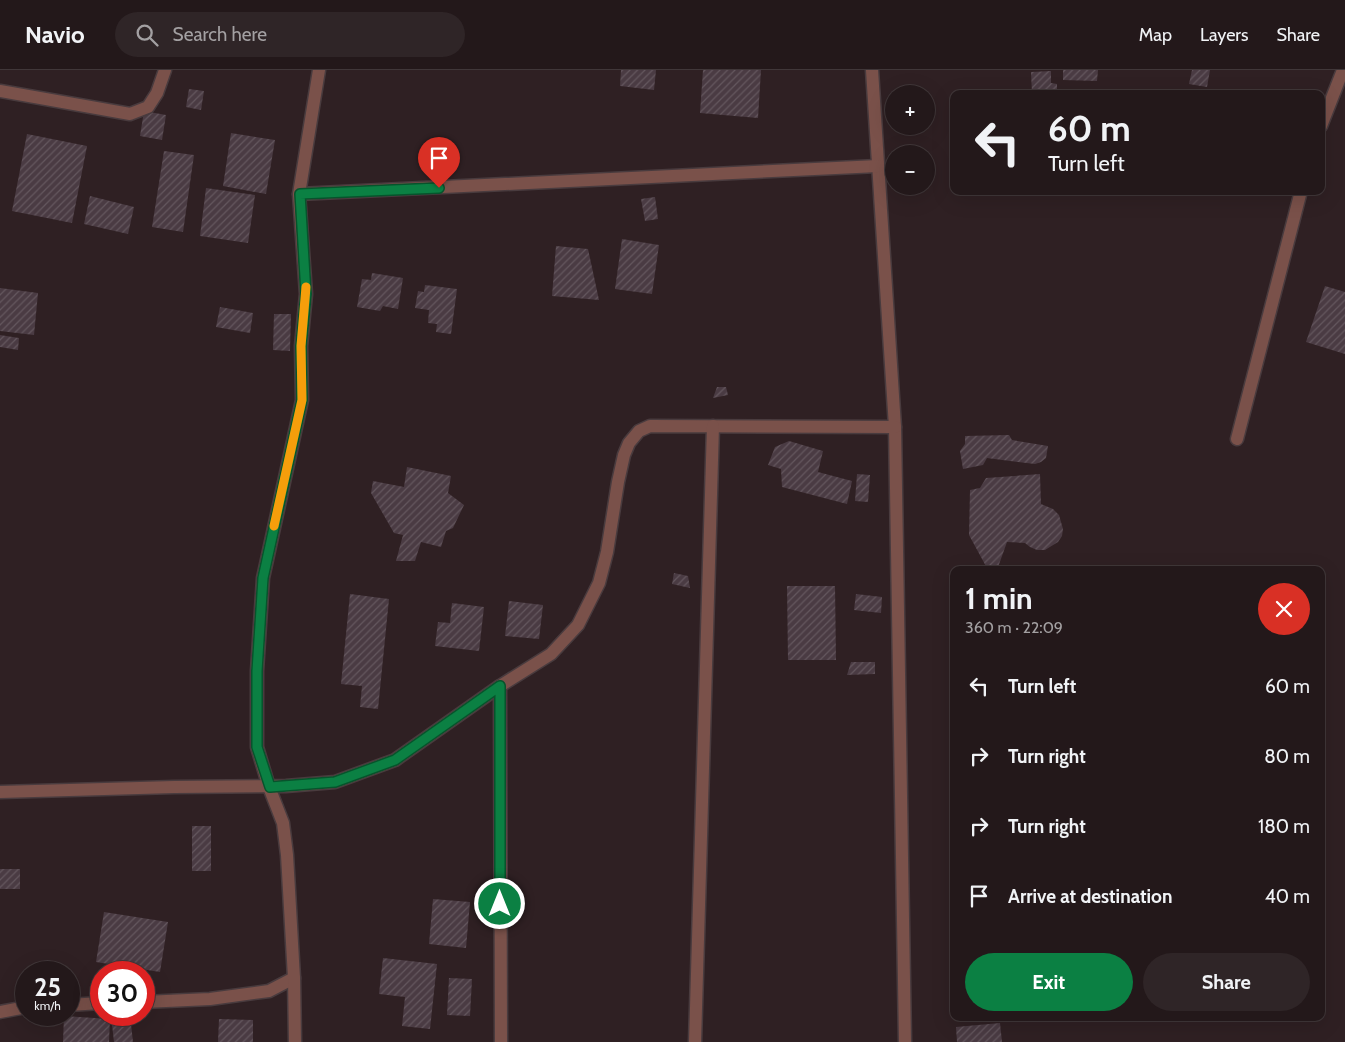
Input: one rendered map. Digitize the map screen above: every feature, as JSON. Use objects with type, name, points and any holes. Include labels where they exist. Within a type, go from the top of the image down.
[{"type":"street","points":[[0,91],[130,114],[148,107],[157,93],[165,70]]},
{"type":"street","points":[[295,1042],[294,978],[284,823],[257,747],[257,671],[263,578],[302,400],[301,346],[306,294],[300,194],[319,70]]},
{"type":"street","points":[[872,70],[895,427],[905,1042]]},
{"type":"street","points":[[1325,116],[1344,70]]},
{"type":"street","points":[[300,194],[878,166]]},
{"type":"street","points":[[1237,439],[1300,195]]},
{"type":"street","points":[[0,792],[174,787],[270,787],[335,782],[395,760],[500,686],[551,654],[578,625],[599,583],[607,552],[624,455],[629,443],[639,431],[650,426],[895,427]]},
{"type":"street","points":[[695,1042],[713,426]]},
{"type":"street","points":[[500,686],[501,1042]]},
{"type":"street","points":[[155,1002],[210,999],[269,991],[294,978]]},
{"type":"street","points":[[0,1012],[15,1009]]},
{"type":"building","points":[[621,70],[656,70],[654,90],[620,86]]},
{"type":"building","points":[[703,70],[761,70],[758,118],[700,113]]},
{"type":"building","points":[[1063,70],[1098,70],[1097,81],[1063,80]]},
{"type":"building","points":[[1192,70],[1210,70],[1207,87],[1189,84]]},
{"type":"building","points":[[1051,71],[1051,83],[1057,84],[1057,90],[1032,90],[1031,72]]},
{"type":"building","points":[[189,89],[204,91],[201,110],[186,107]]},
{"type":"building","points":[[144,111],[166,115],[162,140],[140,136]]},
{"type":"building","points":[[231,133],[275,140],[266,194],[223,186]]},
{"type":"building","points":[[27,134],[87,146],[72,223],[12,211]]},
{"type":"building","points":[[164,151],[194,155],[183,232],[152,227]]},
{"type":"building","points":[[206,188],[255,195],[248,243],[200,236]]},
{"type":"building","points":[[90,196],[134,207],[128,234],[84,224]]},
{"type":"building","points":[[655,197],[658,219],[645,221],[641,199]]},
{"type":"building","points":[[622,239],[659,245],[652,294],[615,289]]},
{"type":"building","points":[[556,246],[588,249],[599,300],[552,296]]},
{"type":"building","points":[[372,273],[403,278],[398,309],[383,306],[380,311],[357,307],[362,279],[371,280]]},
{"type":"building","points":[[425,285],[457,289],[451,334],[436,332],[437,324],[428,323],[429,310],[415,308],[418,291],[424,292]]},
{"type":"building","points":[[1325,286],[1345,292],[1345,354],[1306,342]]},
{"type":"building","points":[[0,288],[38,293],[34,335],[0,331]]},
{"type":"building","points":[[220,307],[253,313],[250,333],[216,327]]},
{"type":"building","points":[[274,314],[291,314],[290,351],[273,350]]},
{"type":"building","points":[[0,335],[19,338],[18,350],[0,347]]},
{"type":"building","points":[[717,387],[726,387],[728,395],[713,398]]},
{"type":"building","points":[[1009,435],[1012,440],[1048,446],[1046,458],[1035,464],[987,458],[983,465],[963,469],[960,451],[965,444],[965,436]]},
{"type":"building","points":[[789,441],[823,451],[818,472],[852,481],[847,504],[782,487],[781,469],[768,465],[775,447]]},
{"type":"building","points":[[407,467],[451,476],[448,493],[464,505],[453,528],[446,531],[441,547],[421,542],[415,561],[396,561],[403,535],[394,533],[371,493],[373,481],[404,487]]},
{"type":"building","points":[[857,474],[870,475],[868,502],[855,501]]},
{"type":"building","points":[[1040,474],[1041,504],[1053,509],[1059,515],[1063,529],[1062,536],[1058,542],[1045,550],[1037,550],[1025,543],[1007,542],[998,566],[986,566],[969,535],[970,490],[980,488],[986,478]]},
{"type":"building","points":[[674,573],[688,576],[690,588],[672,584]]},
{"type":"building","points":[[787,586],[835,586],[836,660],[788,660]]},
{"type":"building","points":[[350,594],[389,599],[378,709],[360,707],[362,686],[341,684]]},
{"type":"building","points":[[856,594],[882,597],[881,613],[854,610]]},
{"type":"building","points":[[509,601],[543,605],[539,639],[505,636]]},
{"type":"building","points":[[452,603],[484,607],[479,651],[435,646],[438,622],[450,623]]},
{"type":"building","points":[[851,662],[875,662],[875,674],[847,675]]},
{"type":"building","points":[[192,826],[211,826],[211,871],[192,871]]},
{"type":"building","points":[[0,869],[20,869],[20,889],[0,889]]},
{"type":"building","points":[[433,899],[470,902],[466,948],[429,944]]},
{"type":"building","points":[[104,912],[168,922],[160,972],[155,971],[155,961],[96,961]]},
{"type":"building","points":[[383,958],[437,964],[430,1029],[402,1026],[405,997],[379,994]]},
{"type":"building","points":[[449,978],[472,979],[470,1016],[447,1015]]},
{"type":"building","points":[[80,1017],[90,1018],[90,1026],[110,1026],[109,1042],[63,1042],[64,1026],[80,1026]]},
{"type":"building","points":[[219,1019],[253,1020],[253,1042],[218,1042]]},
{"type":"building","points":[[1000,1023],[1002,1042],[957,1042],[956,1027]]},
{"type":"building","points":[[112,1026],[131,1026],[133,1042],[114,1042]]},
{"type":"slow traffic","points":[[274,526],[302,400],[301,346],[306,287]]},
{"type":"route","points":[[439,188],[300,194],[306,294],[301,346],[302,400],[263,578],[257,671],[257,747],[270,787],[335,782],[395,760],[500,686],[500,904]]}]
